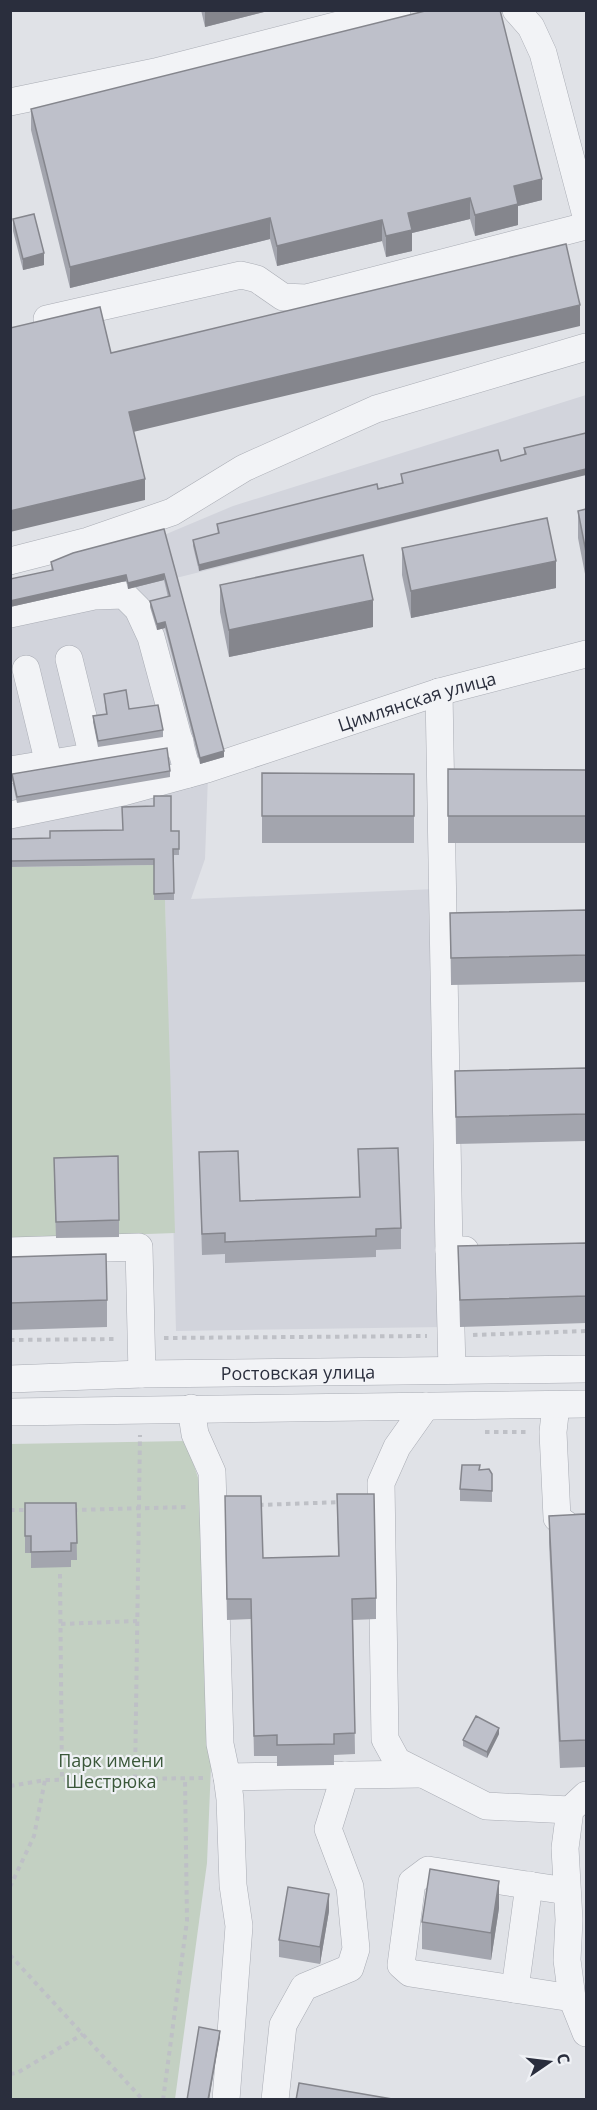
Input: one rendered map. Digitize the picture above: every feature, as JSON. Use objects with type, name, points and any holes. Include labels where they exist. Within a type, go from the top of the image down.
[{"type":"street","points":[[10,102],[155,72],[397,10]]},
{"type":"street","points":[[516,10],[531,27],[543,53],[586,216]]},
{"type":"street","points":[[47,319],[241,275],[257,279],[283,297],[306,298],[586,226]]},
{"type":"street","points":[[10,561],[88,541],[172,512],[244,468],[376,409],[586,347]]},
{"type":"street","points":[[10,614],[94,596],[124,596],[138,609],[151,637],[188,774]]},
{"type":"street","name":"Цимлянская улица","points":[[10,815],[123,792],[188,774],[250,756],[439,692],[586,654]]},
{"type":"street","points":[[69,659],[93,757]]},
{"type":"street","points":[[26,669],[49,764]]},
{"type":"street","points":[[439,692],[452,1370]]},
{"type":"street","points":[[10,770],[180,742]]},
{"type":"street","points":[[10,1251],[139,1247],[142,1374]]},
{"type":"street","points":[[449,1250],[495,1250]]},
{"type":"street","name":"Ростовская улица","points":[[10,1379],[142,1374],[586,1369]]},
{"type":"street","name":"Ростовская улица","points":[[10,1412],[586,1404]]},
{"type":"street","points":[[556,1405],[553,1432],[557,1518],[571,1528],[586,1527]]},
{"type":"street","points":[[426,1407],[397,1447],[381,1483],[385,1739],[398,1761],[486,1806],[578,1802],[565,1848],[567,1891],[578,1921],[567,1960],[572,1998],[586,2032]]},
{"type":"street","points":[[191,1408],[195,1434],[212,1472],[220,1744],[230,1799],[233,1885],[239,1926],[226,2100]]},
{"type":"street","points":[[227,1777],[421,1774]]},
{"type":"street","points":[[283,2091],[283,2025],[304,1987],[350,1968],[356,1949],[350,1887],[328,1829],[345,1775]]},
{"type":"street","points":[[567,1891],[429,1870],[412,1882],[401,1965],[410,1973],[572,1998]]},
{"type":"street","points":[[515,1989],[529,1885]]},
{"type":"path","points":[[10,1340],[450,1335],[586,1331]]},
{"type":"path","points":[[135,1779],[140,1435]]},
{"type":"path","points":[[60,1574],[62,1780]]},
{"type":"path","points":[[61,1624],[137,1621]]},
{"type":"path","points":[[10,1786],[45,1780],[227,1777]]},
{"type":"path","points":[[163,2100],[187,1921],[185,1779]]},
{"type":"path","points":[[10,1887],[34,1836],[45,1780]]},
{"type":"path","points":[[10,1955],[142,2100]]},
{"type":"path","points":[[10,2074],[17,2073],[83,2034]]},
{"type":"shaded area","points":[[586,395],[586,475],[176,578],[208,776],[205,859],[191,899],[436,889],[443,1327],[176,1331],[165,900],[154,900],[154,865],[11,867],[10,585],[53,576],[51,568],[164,535],[233,506]]},
{"type":"green space","points":[[154,865],[154,899],[165,900],[175,1233],[11,1239],[11,867]]},
{"type":"green space","name":"Парк имени Шестрюка","points":[[186,1441],[206,1502],[211,1766],[207,1863],[175,2099],[11,2099],[10,1444]]},
{"type":"building","points":[[429,10],[500,10],[542,179],[514,186],[518,204],[475,215],[470,198],[408,213],[412,230],[386,236],[382,220],[277,246],[270,218],[70,267],[31,109]]},
{"type":"building","points":[[34,214],[44,253],[23,259],[13,219]]},
{"type":"building","points":[[566,244],[580,305],[129,412],[145,479],[10,511],[10,328],[100,307],[111,353]]},
{"type":"building","points":[[586,433],[586,469],[199,565],[193,540],[219,533],[217,524],[377,484],[378,489],[403,483],[401,474],[498,450],[501,461],[526,454],[524,448]]},
{"type":"building","points":[[586,509],[586,552],[578,511]]},
{"type":"building","points":[[547,518],[556,561],[411,591],[402,548]]},
{"type":"building","points":[[164,529],[224,751],[200,758],[165,622],[157,624],[150,601],[170,596],[164,574],[128,583],[126,575],[10,601],[10,579],[53,570],[51,562],[73,553]]},
{"type":"building","points":[[363,555],[373,600],[229,630],[220,585]]},
{"type":"building","points":[[126,690],[129,709],[158,705],[163,730],[98,741],[93,716],[107,714],[104,694]]},
{"type":"building","points":[[167,748],[170,771],[17,797],[12,774]]},
{"type":"building","points":[[448,769],[586,770],[586,816],[448,816]]},
{"type":"building","points":[[262,773],[414,774],[414,816],[262,816]]},
{"type":"building","points":[[154,796],[171,796],[171,831],[179,831],[179,849],[173,849],[174,893],[154,894],[154,859],[10,861],[10,839],[50,838],[50,831],[123,830],[122,807],[154,806]]},
{"type":"building","points":[[586,910],[586,955],[451,958],[450,913]]},
{"type":"building","points":[[586,1068],[586,1114],[456,1117],[455,1071]]},
{"type":"building","points":[[398,1148],[401,1228],[376,1229],[376,1236],[225,1242],[225,1233],[202,1234],[199,1152],[238,1151],[240,1201],[360,1197],[358,1149]]},
{"type":"building","points":[[118,1156],[119,1220],[56,1222],[54,1158]]},
{"type":"building","points":[[586,1243],[586,1296],[460,1300],[458,1246]]},
{"type":"building","points":[[106,1254],[107,1300],[10,1303],[10,1257]]},
{"type":"building","points":[[462,1465],[480,1465],[479,1470],[489,1469],[492,1474],[492,1491],[460,1489]]},
{"type":"building","points":[[337,1494],[374,1494],[376,1598],[352,1599],[355,1733],[334,1734],[334,1744],[277,1745],[277,1735],[254,1736],[251,1599],[227,1599],[225,1496],[261,1496],[263,1558],[339,1556]]},
{"type":"building","points":[[25,1503],[76,1503],[77,1543],[71,1543],[71,1551],[31,1552],[31,1536],[25,1536]]},
{"type":"building","points":[[586,1514],[586,1740],[560,1741],[549,1516]]},
{"type":"building","points":[[476,1716],[499,1728],[487,1752],[463,1740]]},
{"type":"building","points":[[430,1869],[499,1881],[491,1933],[422,1922]]},
{"type":"building","points":[[288,1887],[329,1894],[320,1947],[279,1940]]},
{"type":"building","points":[[199,2027],[220,2031],[208,2100],[187,2100]]},
{"type":"building","points":[[299,2083],[398,2100],[296,2100]]}]
